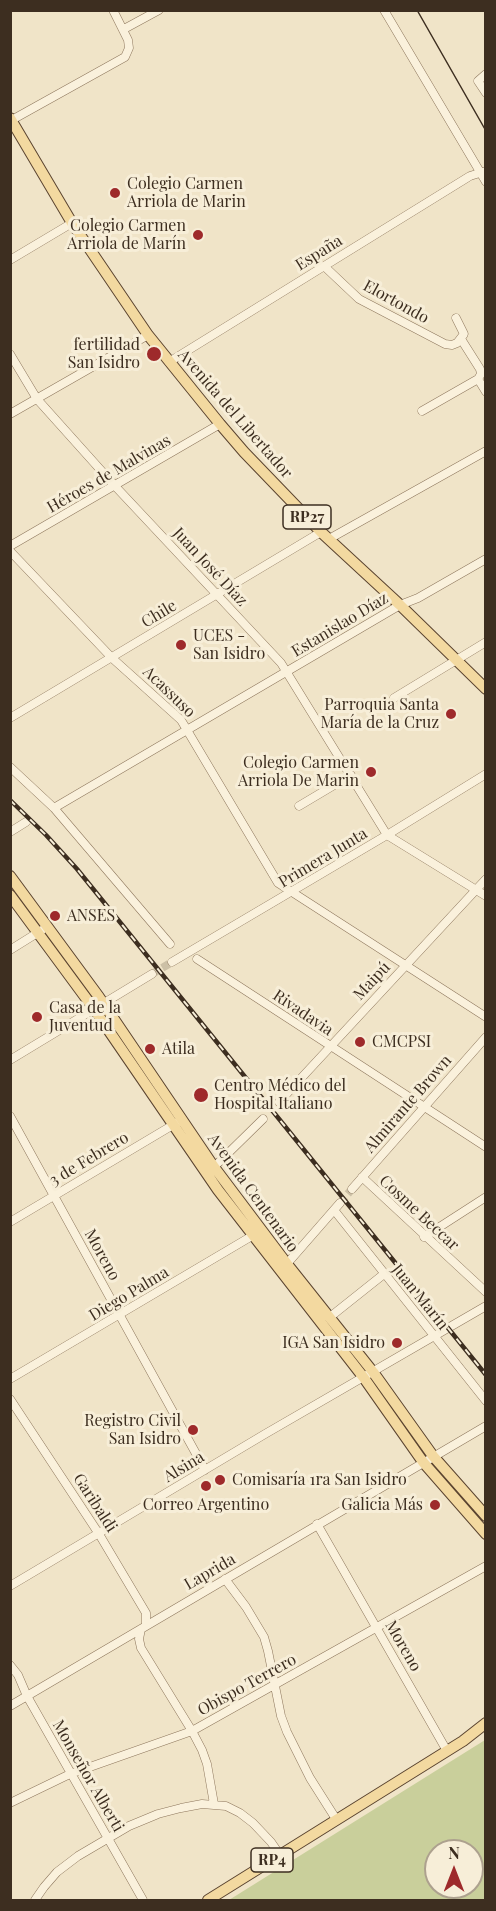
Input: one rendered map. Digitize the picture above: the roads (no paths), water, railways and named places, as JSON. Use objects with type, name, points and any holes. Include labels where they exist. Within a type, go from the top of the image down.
[{"type":"main road","name":"Avenida del Libertador","points":[[11,119],[72,224],[148,336],[220,424],[244,452],[325,535],[486,689]]},
{"type":"main road","name":"Avenida Centenario","points":[[10,876],[43,930],[99,1006],[177,1123],[218,1190],[258,1233]]},
{"type":"main road","name":"Avenida Centenario","points":[[10,895],[43,930]]},
{"type":"main road","name":"Avenida Centenario","points":[[177,1123],[214,1167],[258,1233],[284,1267],[434,1456],[486,1516]]},
{"type":"main road","name":"Avenida Centenario","points":[[284,1267],[330,1317],[423,1462],[486,1534]]},
{"type":"main road","name":"RP4","points":[[463,1741],[486,1723]]},
{"type":"main road","name":"RP4","points":[[208,1900],[447,1750],[486,1732]]},
{"type":"street","points":[[11,119],[125,57],[129,48],[128,40],[113,10]]},
{"type":"street","points":[[124,29],[159,10]]},
{"type":"street","points":[[384,10],[483,172],[486,183]]},
{"type":"street","points":[[483,78],[486,93]]},
{"type":"street","name":"España","points":[[169,362],[470,176],[483,172]]},
{"type":"street","points":[[10,260],[72,224]]},
{"type":"street","name":"Elortondo","points":[[324,266],[359,299],[372,306],[445,344],[452,345],[461,339]]},
{"type":"street","points":[[422,411],[478,380],[481,374],[461,339],[464,334],[456,318]]},
{"type":"street","points":[[10,414],[148,336]]},
{"type":"street","name":"Juan José Díaz","points":[[10,354],[37,399],[288,671],[387,835],[486,896]]},
{"type":"street","points":[[478,380],[486,392]]},
{"type":"street","name":"Héroes de Malvinas","points":[[10,546],[220,424]]},
{"type":"street","name":"Chile","points":[[10,718],[217,595],[325,535],[486,451]]},
{"type":"street","name":"Acassuso","points":[[10,551],[112,658],[182,720],[278,883],[486,1017]]},
{"type":"street","name":"Estanislao Díaz","points":[[54,808],[399,605],[418,598],[486,559]]},
{"type":"street","points":[[394,698],[486,642]]},
{"type":"street","points":[[10,767],[54,808],[170,944]]},
{"type":"street","name":"Primera Junta","points":[[172,962],[486,774]]},
{"type":"street","points":[[299,806],[351,776]]},
{"type":"street","points":[[10,832],[26,822]]},
{"type":"street","name":"Maipú","points":[[279,1102],[486,879]]},
{"type":"street","points":[[10,950],[43,930]]},
{"type":"street","name":"Rivadavia","points":[[197,959],[486,1147]]},
{"type":"street","points":[[10,1060],[152,975]]},
{"type":"street","name":"Almirante Brown","points":[[352,1189],[486,1037]]},
{"type":"street","name":"Moreno","points":[[10,1116],[205,1470]]},
{"type":"street","points":[[214,1167],[263,1119]]},
{"type":"street","name":"3 de Febrero","points":[[10,1222],[177,1123]]},
{"type":"street","name":"Cosme Beccar","points":[[362,1177],[424,1237],[486,1292]]},
{"type":"street","points":[[424,1237],[486,1197]]},
{"type":"street","points":[[284,1267],[340,1203]]},
{"type":"street","name":"Juan Marín","points":[[334,1210],[486,1401]]},
{"type":"street","name":"Diego Palma","points":[[10,1379],[258,1233]]},
{"type":"street","points":[[330,1317],[384,1274]]},
{"type":"street","name":"Alsina","points":[[10,1586],[433,1335],[486,1306]]},
{"type":"street","name":"Garibaldi","points":[[10,1399],[99,1534],[146,1613],[139,1639],[141,1648],[202,1750],[207,1764],[214,1804]]},
{"type":"street","name":"Laprida","points":[[10,1706],[486,1426]]},
{"type":"street","name":"Moreno","points":[[317,1524],[447,1750]]},
{"type":"street","name":"Obispo Terrero","points":[[10,1803],[70,1774],[192,1731],[486,1566]]},
{"type":"street","points":[[225,1579],[246,1607],[264,1637],[281,1716],[294,1748],[336,1819]]},
{"type":"street","name":"Monseñor Alberti","points":[[10,1665],[23,1684],[27,1696],[70,1774],[143,1900]]},
{"type":"street","points":[[35,1900],[57,1872],[107,1838],[158,1814],[202,1804],[226,1806],[240,1813],[254,1823],[280,1855]]},
{"type":"tunnel","points":[[152,974],[172,962]]},
{"type":"tunnel","points":[[340,1203],[352,1189]]},
{"type":"tram line","points":[[417,10],[486,131]]},
{"type":"railway","points":[[10,800],[77,869],[486,1375]]},
{"type":"place","name":"Colegio Carmen Arriola de Marin","points":[[115,193]]},
{"type":"place","name":"Colegio Carmen Arriola de Marín","points":[[198,235]]},
{"type":"place","name":"fertilidad San Isidro","points":[[154,354]]},
{"type":"place","name":"UCES - San Isidro","points":[[181,645]]},
{"type":"place","name":"Parroquia Santa María de la Cruz","points":[[451,714]]},
{"type":"place","name":"Colegio Carmen Arriola De Marin","points":[[371,772]]},
{"type":"place","name":"ANSES","points":[[55,916]]},
{"type":"place","name":"Casa de la Juventud","points":[[37,1017]]},
{"type":"place","name":"CMCPSI","points":[[360,1042]]},
{"type":"place","name":"Atila","points":[[150,1049]]},
{"type":"place","name":"Centro Médico del Hospital Italiano","points":[[201,1095]]},
{"type":"place","name":"IGA San Isidro","points":[[397,1343]]},
{"type":"place","name":"Registro Civil San Isidro","points":[[193,1430]]},
{"type":"place","name":"Comisaría 1ra San Isidro","points":[[220,1480]]},
{"type":"place","name":"Correo Argentino","points":[[206,1486]]},
{"type":"place","name":"Galicia Más","points":[[435,1505]]}]
